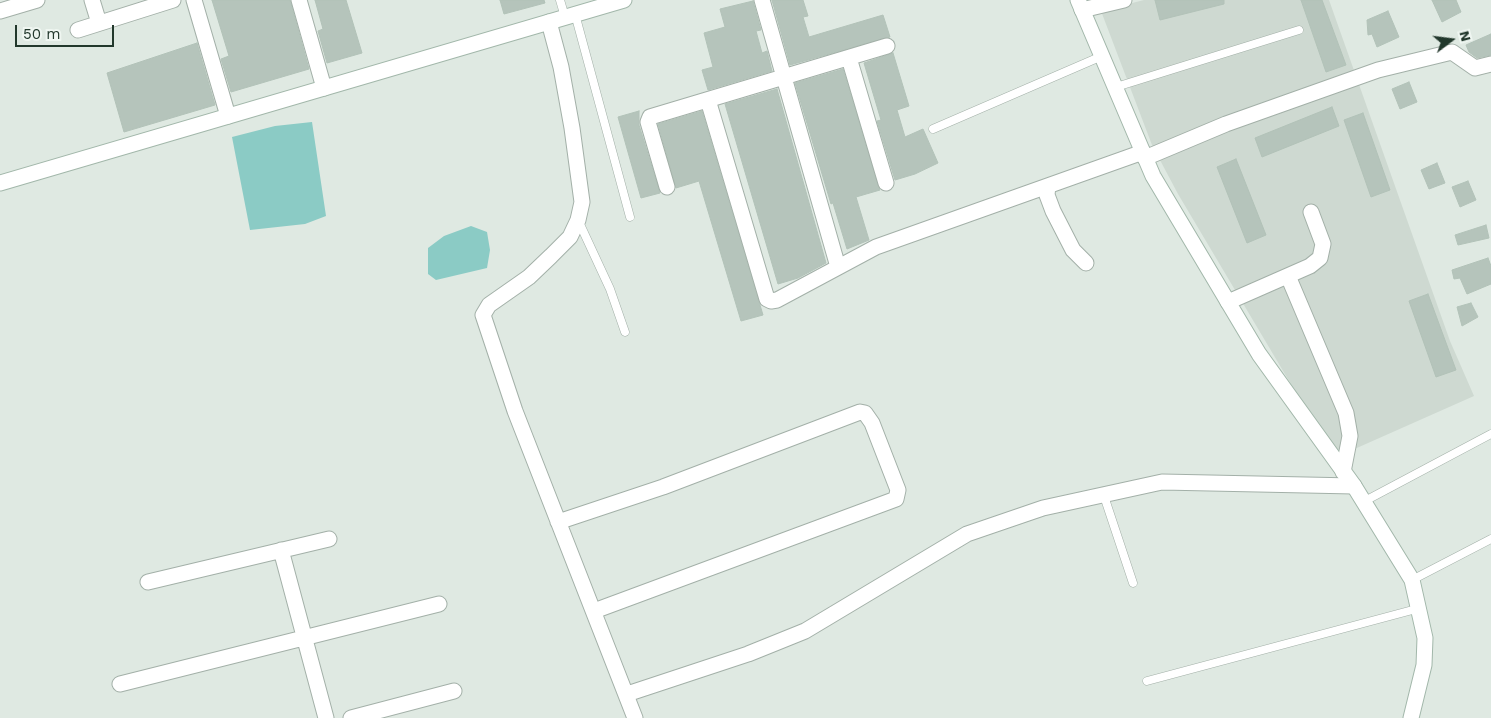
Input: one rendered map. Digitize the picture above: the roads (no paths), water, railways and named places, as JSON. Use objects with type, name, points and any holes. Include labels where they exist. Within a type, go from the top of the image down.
[{"type":"street","points":[[0,11],[37,0]]},
{"type":"street","points":[[92,0],[99,23]]},
{"type":"street","points":[[78,30],[173,0]]},
{"type":"street","points":[[194,0],[228,116]]},
{"type":"street","points":[[299,0],[324,88]]},
{"type":"street","points":[[0,183],[624,0]]},
{"type":"street","points":[[762,0],[838,267]]},
{"type":"street","points":[[1124,0],[1080,5],[1153,176],[1259,354],[1354,486],[1412,580],[1420,608],[1425,638],[1424,665],[1411,718]]},
{"type":"street","points":[[549,22],[561,67],[573,137],[582,202],[578,220],[570,237],[529,276],[488,305],[483,315],[515,411],[635,718]]},
{"type":"street","points":[[667,187],[648,119],[887,46]]},
{"type":"street","points":[[708,100],[767,299],[771,301],[777,300],[876,247],[1048,186],[1144,155],[1378,70],[1452,52],[1474,68],[1491,64]]},
{"type":"street","points":[[849,58],[886,183]]},
{"type":"street","points":[[1048,186],[1047,195],[1053,212],[1073,250],[1086,263]]},
{"type":"street","points":[[1228,302],[1310,266],[1320,258],[1323,244],[1311,212]]},
{"type":"street","points":[[1288,276],[1346,413],[1350,436],[1344,472]]},
{"type":"street","points":[[558,522],[663,487],[860,412],[865,413],[872,422],[898,490],[896,499],[594,612]]},
{"type":"street","points":[[627,694],[748,654],[805,630],[967,534],[1043,508],[1103,493],[1162,482],[1354,486]]},
{"type":"street","points":[[148,582],[328,538]]},
{"type":"street","points":[[281,550],[326,718]]},
{"type":"street","points":[[120,684],[439,604]]},
{"type":"street","points":[[350,718],[454,691]]},
{"type":"lane","points":[[560,0],[570,16],[630,217]]},
{"type":"lane","points":[[1116,88],[1299,30]]},
{"type":"lane","points":[[933,129],[1102,56]]},
{"type":"lane","points":[[578,220],[610,290],[625,332]]},
{"type":"lane","points":[[1363,502],[1491,434]]},
{"type":"lane","points":[[1103,493],[1133,584]]},
{"type":"lane","points":[[1412,580],[1491,539]]},
{"type":"lane","points":[[1147,681],[1420,608]]},
{"type":"water","points":[[312,122],[326,216],[305,224],[250,230],[232,137],[275,126]]},
{"type":"water","points":[[471,226],[487,232],[490,250],[487,268],[436,280],[428,274],[428,248],[444,236]]}]
